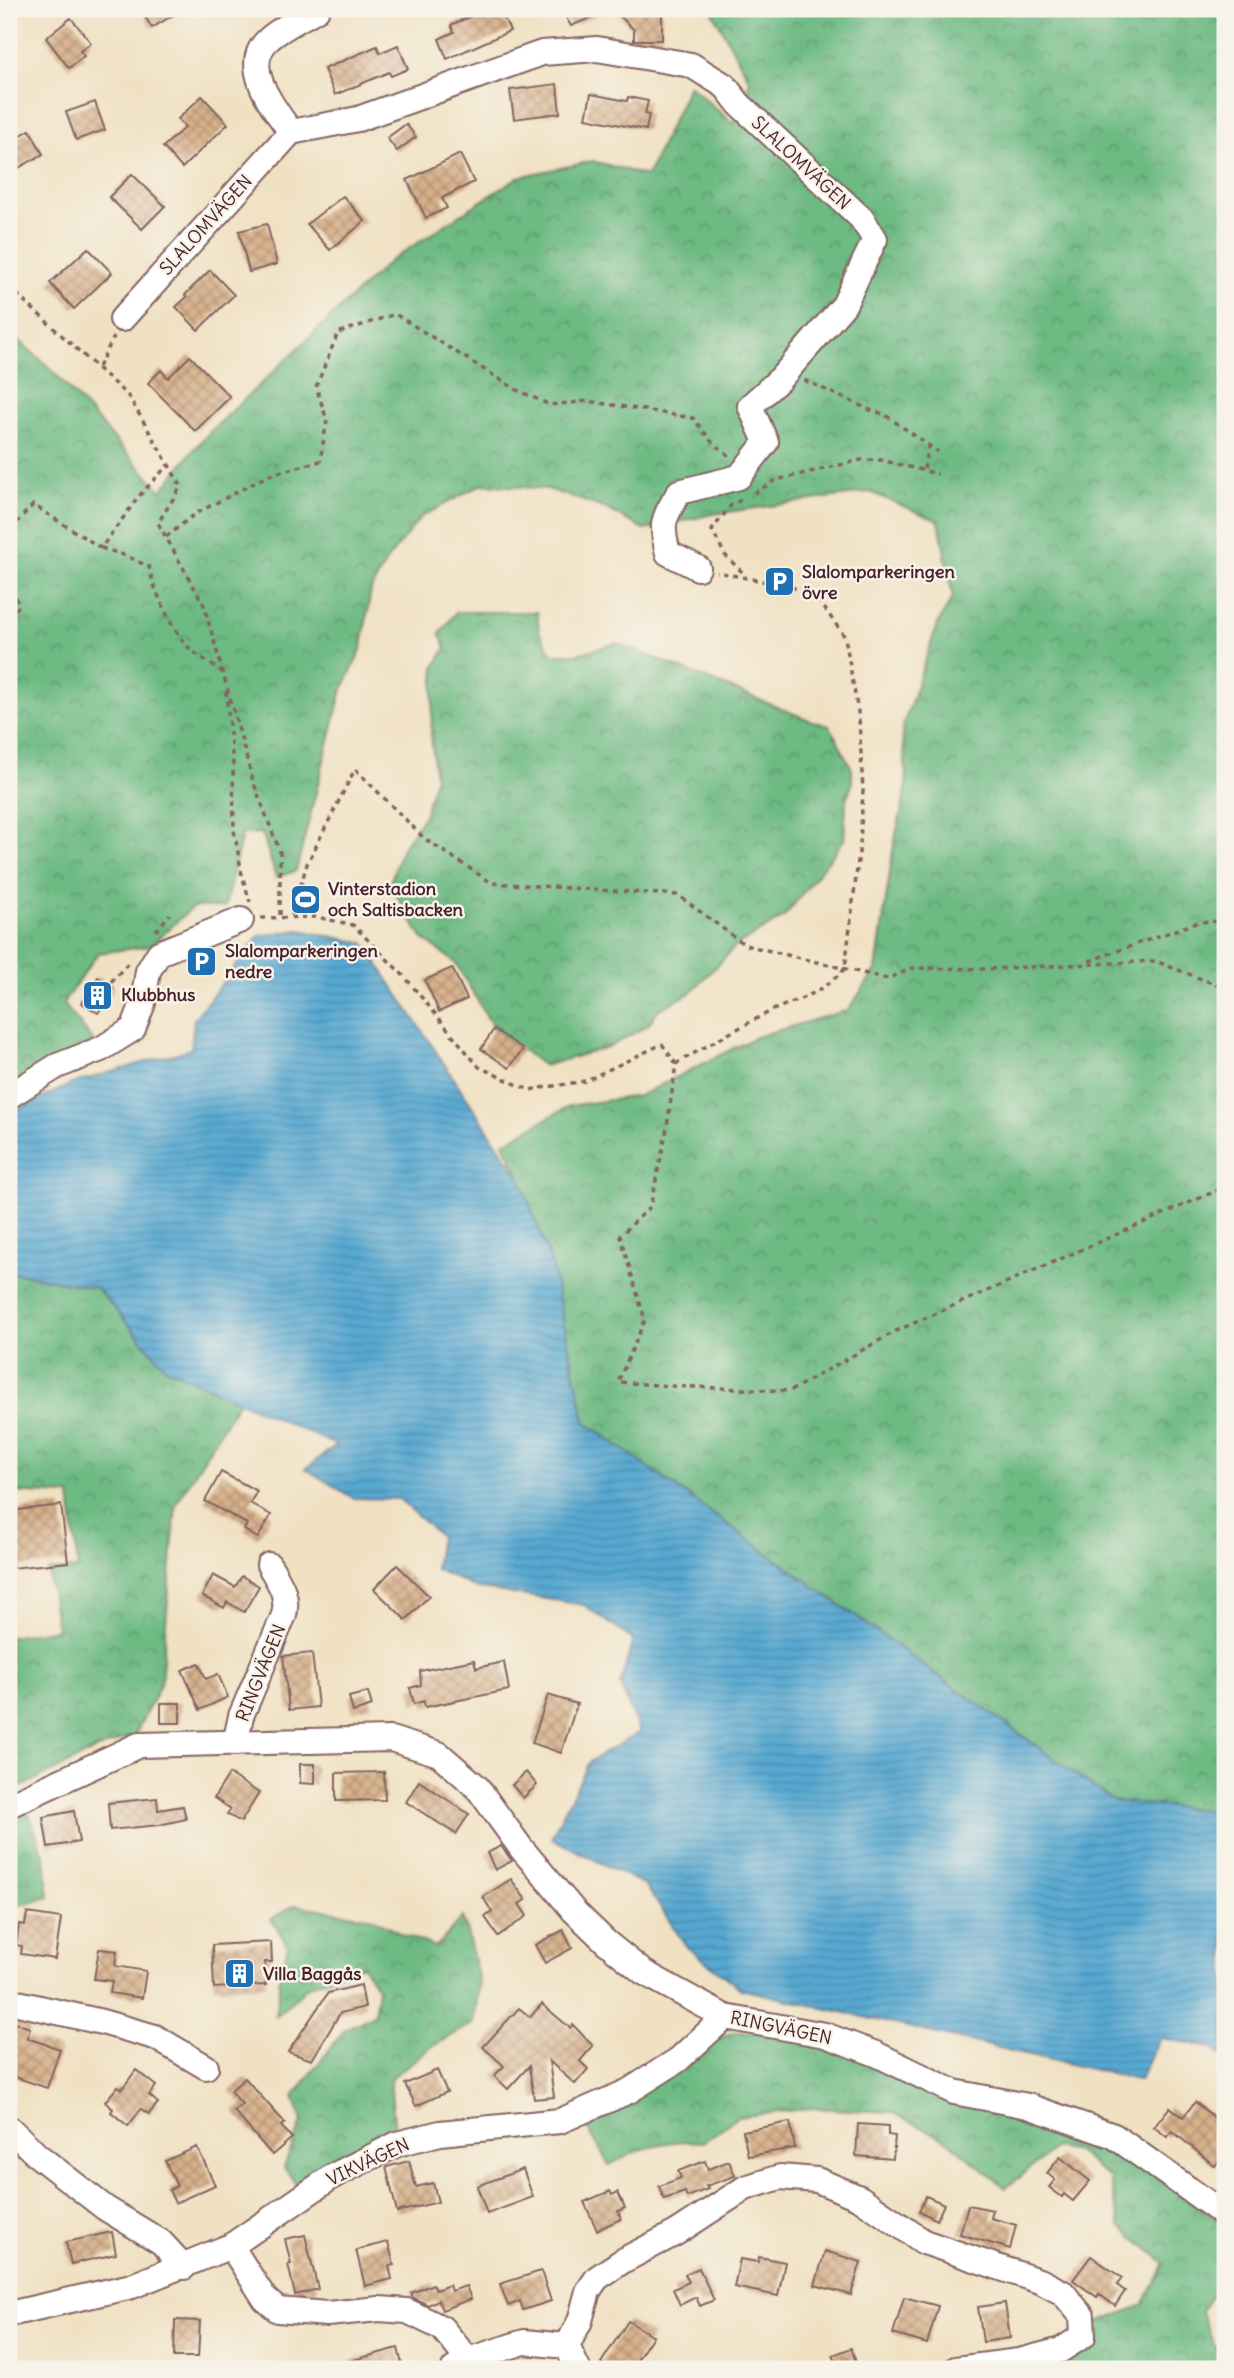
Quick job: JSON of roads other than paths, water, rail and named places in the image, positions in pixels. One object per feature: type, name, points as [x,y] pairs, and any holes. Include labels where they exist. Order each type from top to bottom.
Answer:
[{"type":"street","points":[[290,132],[266,96],[257,65],[259,53],[268,39],[317,9]]},
{"type":"street","name":"SLALOMVÄGEN","points":[[122,319],[290,132],[358,119],[542,53],[597,49],[691,65],[724,86],[739,104],[861,218],[875,239],[844,305],[788,370],[750,406],[766,442],[745,470],[739,477],[679,492],[669,509],[662,528],[668,554],[698,568]]},
{"type":"street","points":[[9,1096],[57,1066],[101,1049],[133,1029],[142,1003],[148,971],[159,953],[249,919]]},
{"type":"street","name":"RINGVÄGEN","points":[[235,1743],[241,1716],[287,1603],[269,1564]]},
{"type":"street","name":"RINGVÄGEN","points":[[9,1805],[139,1745],[391,1739],[439,1755],[477,1787],[520,1848],[574,1911],[643,1972],[724,2017],[825,2035],[876,2054],[954,2092],[1028,2106],[1114,2136],[1225,2215]]},
{"type":"street","points":[[9,2001],[155,2037],[206,2067]]},
{"type":"street","name":"VIKVÄGEN","points":[[9,2314],[132,2286],[184,2267],[231,2246],[333,2176],[397,2144],[440,2133],[560,2121],[629,2091],[678,2060],[724,2017]]},
{"type":"street","points":[[9,2129],[37,2155],[105,2208],[161,2242],[184,2267]]},
{"type":"street","points":[[567,2346],[580,2322],[588,2291],[597,2277],[676,2232],[745,2188],[780,2177],[817,2180],[860,2198],[924,2242],[1042,2282],[1063,2293],[1082,2316],[1083,2336],[1061,2350],[1019,2361],[956,2369]]},
{"type":"street","points":[[231,2246],[265,2299],[278,2309],[327,2314],[379,2309],[407,2311],[442,2328],[461,2365],[524,2342],[567,2346]]},
{"type":"street","points":[[567,2346],[578,2369]]},
{"type":"water","points":[[299,930],[364,943],[521,1180],[551,1262],[585,1422],[1113,1801],[1225,1812],[1225,2059],[1212,2047],[1160,2038],[1139,2080],[741,1989],[687,1947],[645,1885],[551,1838],[589,1762],[640,1732],[620,1685],[633,1640],[584,1605],[476,1588],[435,1569],[440,1536],[399,1499],[353,1498],[306,1469],[336,1445],[166,1368],[97,1288],[9,1272],[9,1113],[74,1083],[191,1049],[194,1019],[259,936]]},
{"type":"place","name":"Slalomparkeringen övre","points":[[779,582]]},
{"type":"place","name":"Vinterstadion och Saltisbacken","points":[[305,899]]},
{"type":"place","name":"Slalomparkeringen nedre","points":[[202,961]]},
{"type":"place","name":"Klubbhus","points":[[98,995]]},
{"type":"place","name":"Villa Baggås","points":[[240,1974]]}]
